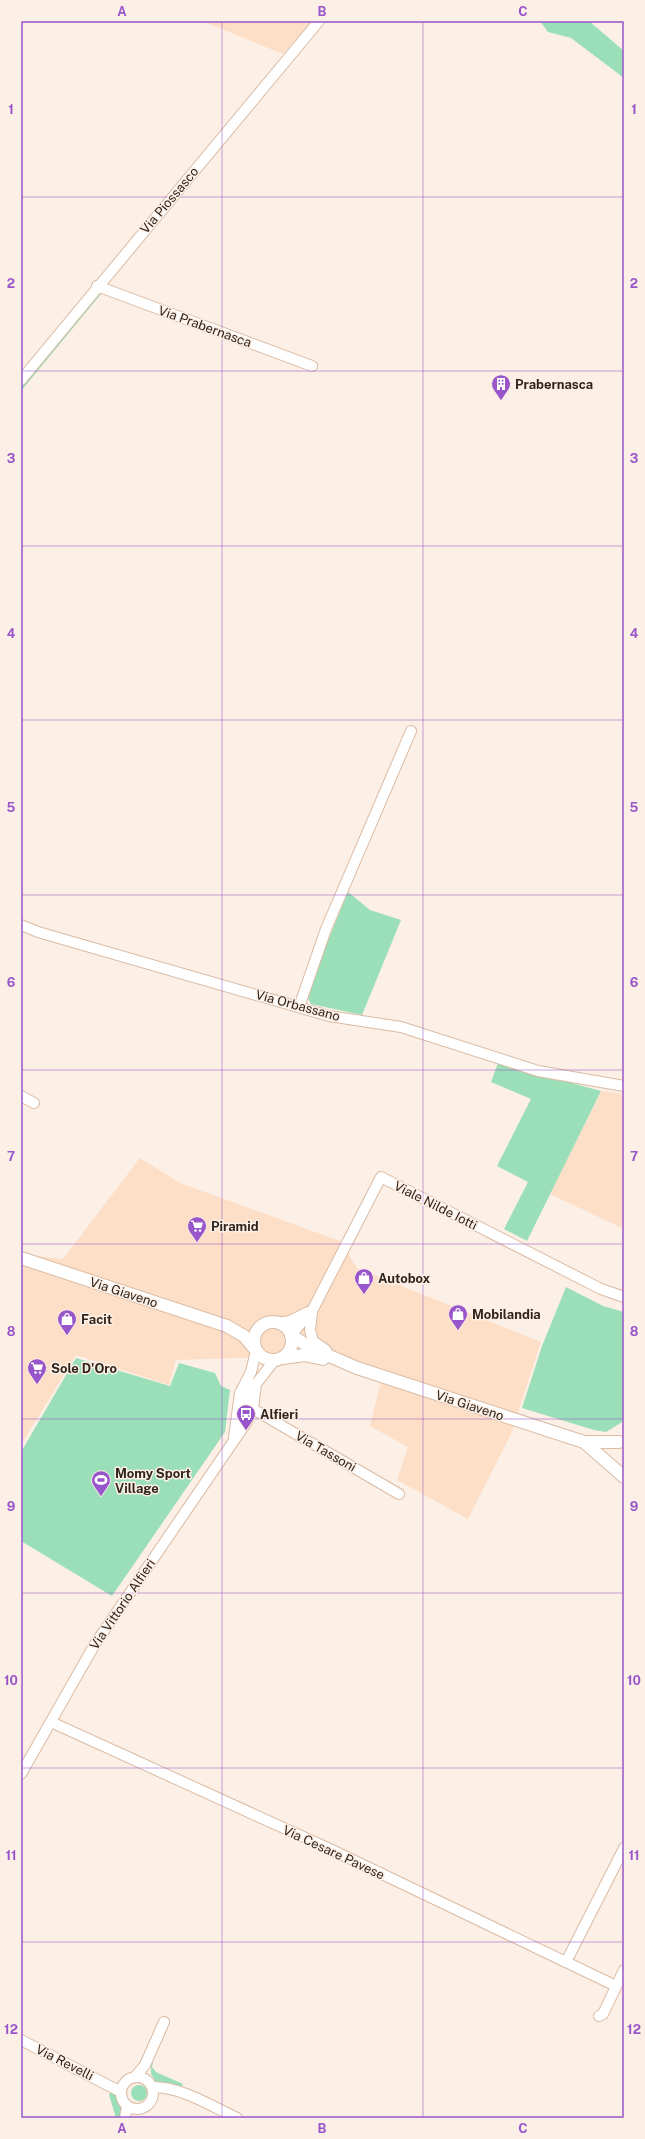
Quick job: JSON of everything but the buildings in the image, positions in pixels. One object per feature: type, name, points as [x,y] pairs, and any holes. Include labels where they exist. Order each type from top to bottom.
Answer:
[{"type":"main road","name":"Via Giaveno","points":[[21,1258],[226,1326],[244,1336],[263,1359],[278,1360],[304,1355],[356,1367]]},
{"type":"main road","name":"Via Giaveno","points":[[226,1326],[245,1327],[268,1322],[279,1323],[288,1330],[291,1335],[311,1348],[356,1367],[584,1442],[624,1477]]},
{"type":"main road","points":[[255,1349],[254,1337],[263,1324]]},
{"type":"main road","points":[[278,1360],[291,1348],[291,1335]]},
{"type":"main road","name":"Via Giaveno","points":[[584,1442],[622,1439]]},
{"type":"main road","name":"Via Giaveno","points":[[613,1467],[611,1456],[612,1450],[622,1439]]},
{"type":"street","name":"Via Piossasco","points":[[21,380],[97,286],[319,21]]},
{"type":"street","name":"Via Prabernasca","points":[[97,286],[312,366]]},
{"type":"street","points":[[299,1007],[326,929],[411,731]]},
{"type":"street","name":"Via Orbassano","points":[[21,924],[38,932],[329,1016],[401,1027],[538,1071],[624,1086]]},
{"type":"street","points":[[21,1096],[34,1103]]},
{"type":"street","name":"Viale Nilde Iotti","points":[[313,1309],[381,1177],[601,1289],[624,1297]]},
{"type":"street","points":[[279,1323],[298,1317],[313,1309]]},
{"type":"street","points":[[291,1335],[313,1309]]},
{"type":"street","name":"Via Giaveno","points":[[313,1309],[310,1330],[313,1341],[356,1367]]},
{"type":"street","name":"Via Vittorio Alfieri","points":[[233,1440],[240,1393],[248,1379],[254,1363],[255,1349]]},
{"type":"street","name":"Via Vittorio Alfieri","points":[[21,1774],[95,1644],[246,1423],[253,1409],[256,1384],[260,1376],[278,1360]]},
{"type":"street","name":"Via Vittorio Alfieri","points":[[248,1379],[248,1401],[253,1409]]},
{"type":"street","name":"Via Tassoni","points":[[253,1409],[399,1494]]},
{"type":"street","name":"Via Cesare Pavese","points":[[51,1722],[332,1850],[616,1986]]},
{"type":"street","points":[[566,1962],[624,1848]]},
{"type":"street","points":[[599,2016],[603,2014],[624,1970]]},
{"type":"street","points":[[135,2077],[145,2065],[164,2022]]},
{"type":"street","name":"Via Revelli","points":[[21,2040],[109,2084],[122,2088]]},
{"type":"street","points":[[127,2106],[132,2108],[142,2108],[151,2103],[153,2098],[153,2087],[146,2079],[145,2065]]},
{"type":"street","points":[[125,2118],[127,2106],[122,2097],[122,2088],[130,2078],[135,2077],[146,2079]]},
{"type":"street","points":[[153,2087],[170,2089],[187,2095],[237,2118]]},
{"type":"street","points":[[153,2098],[170,2089]]},
{"type":"street","points":[[136,2118],[142,2108]]},
{"type":"shaded area","points":[[202,21],[312,21],[283,54]]},
{"type":"shaded area","points":[[601,1091],[624,1094],[624,1229],[550,1194]]},
{"type":"shaded area","points":[[140,1158],[180,1183],[340,1241],[357,1268],[541,1342],[511,1434],[468,1519],[397,1480],[408,1447],[370,1426],[382,1376],[304,1356],[176,1360],[169,1385],[76,1355],[21,1445],[21,1254],[63,1259]]},
{"type":"green space","points":[[540,21],[589,21],[624,51],[624,78],[571,38],[548,32]]},
{"type":"green space","points":[[99,293],[101,294],[21,391],[21,387]]},
{"type":"green space","points":[[348,892],[370,910],[401,920],[362,1015],[311,1004],[306,994]]},
{"type":"green space","points":[[498,1063],[601,1091],[527,1241],[504,1229],[528,1182],[497,1166],[531,1099],[491,1082]]},
{"type":"green space","points":[[566,1287],[603,1306],[624,1312],[624,1421],[606,1432],[594,1430],[522,1408],[542,1346]]},
{"type":"green space","name":"Momy Sport Village","points":[[76,1358],[170,1386],[179,1363],[215,1373],[221,1386],[230,1390],[225,1432],[112,1596],[21,1541],[21,1452]]},
{"type":"green space","points":[[151,2061],[153,2062],[152,2067],[156,2072],[183,2084],[181,2088],[157,2084],[151,2074]]},
{"type":"green space","points":[[139,2085],[145,2087],[147,2093],[145,2099],[139,2101],[133,2099],[131,2093],[133,2087]]},
{"type":"green space","points":[[112,2090],[121,2102],[122,2118],[116,2118],[109,2095]]},
{"type":"place","name":"Prabernasca","points":[[501,401]]},
{"type":"place","name":"Piramid","points":[[197,1243]]},
{"type":"place","name":"Autobox","points":[[364,1295]]},
{"type":"place","name":"Mobilandia","points":[[458,1331]]},
{"type":"place","name":"Facit","points":[[67,1336]]},
{"type":"place","name":"Sole D'Oro","points":[[37,1385]]},
{"type":"place","name":"Alfieri","points":[[246,1431]]},
{"type":"place","name":"Momy Sport Village","points":[[101,1497]]}]
